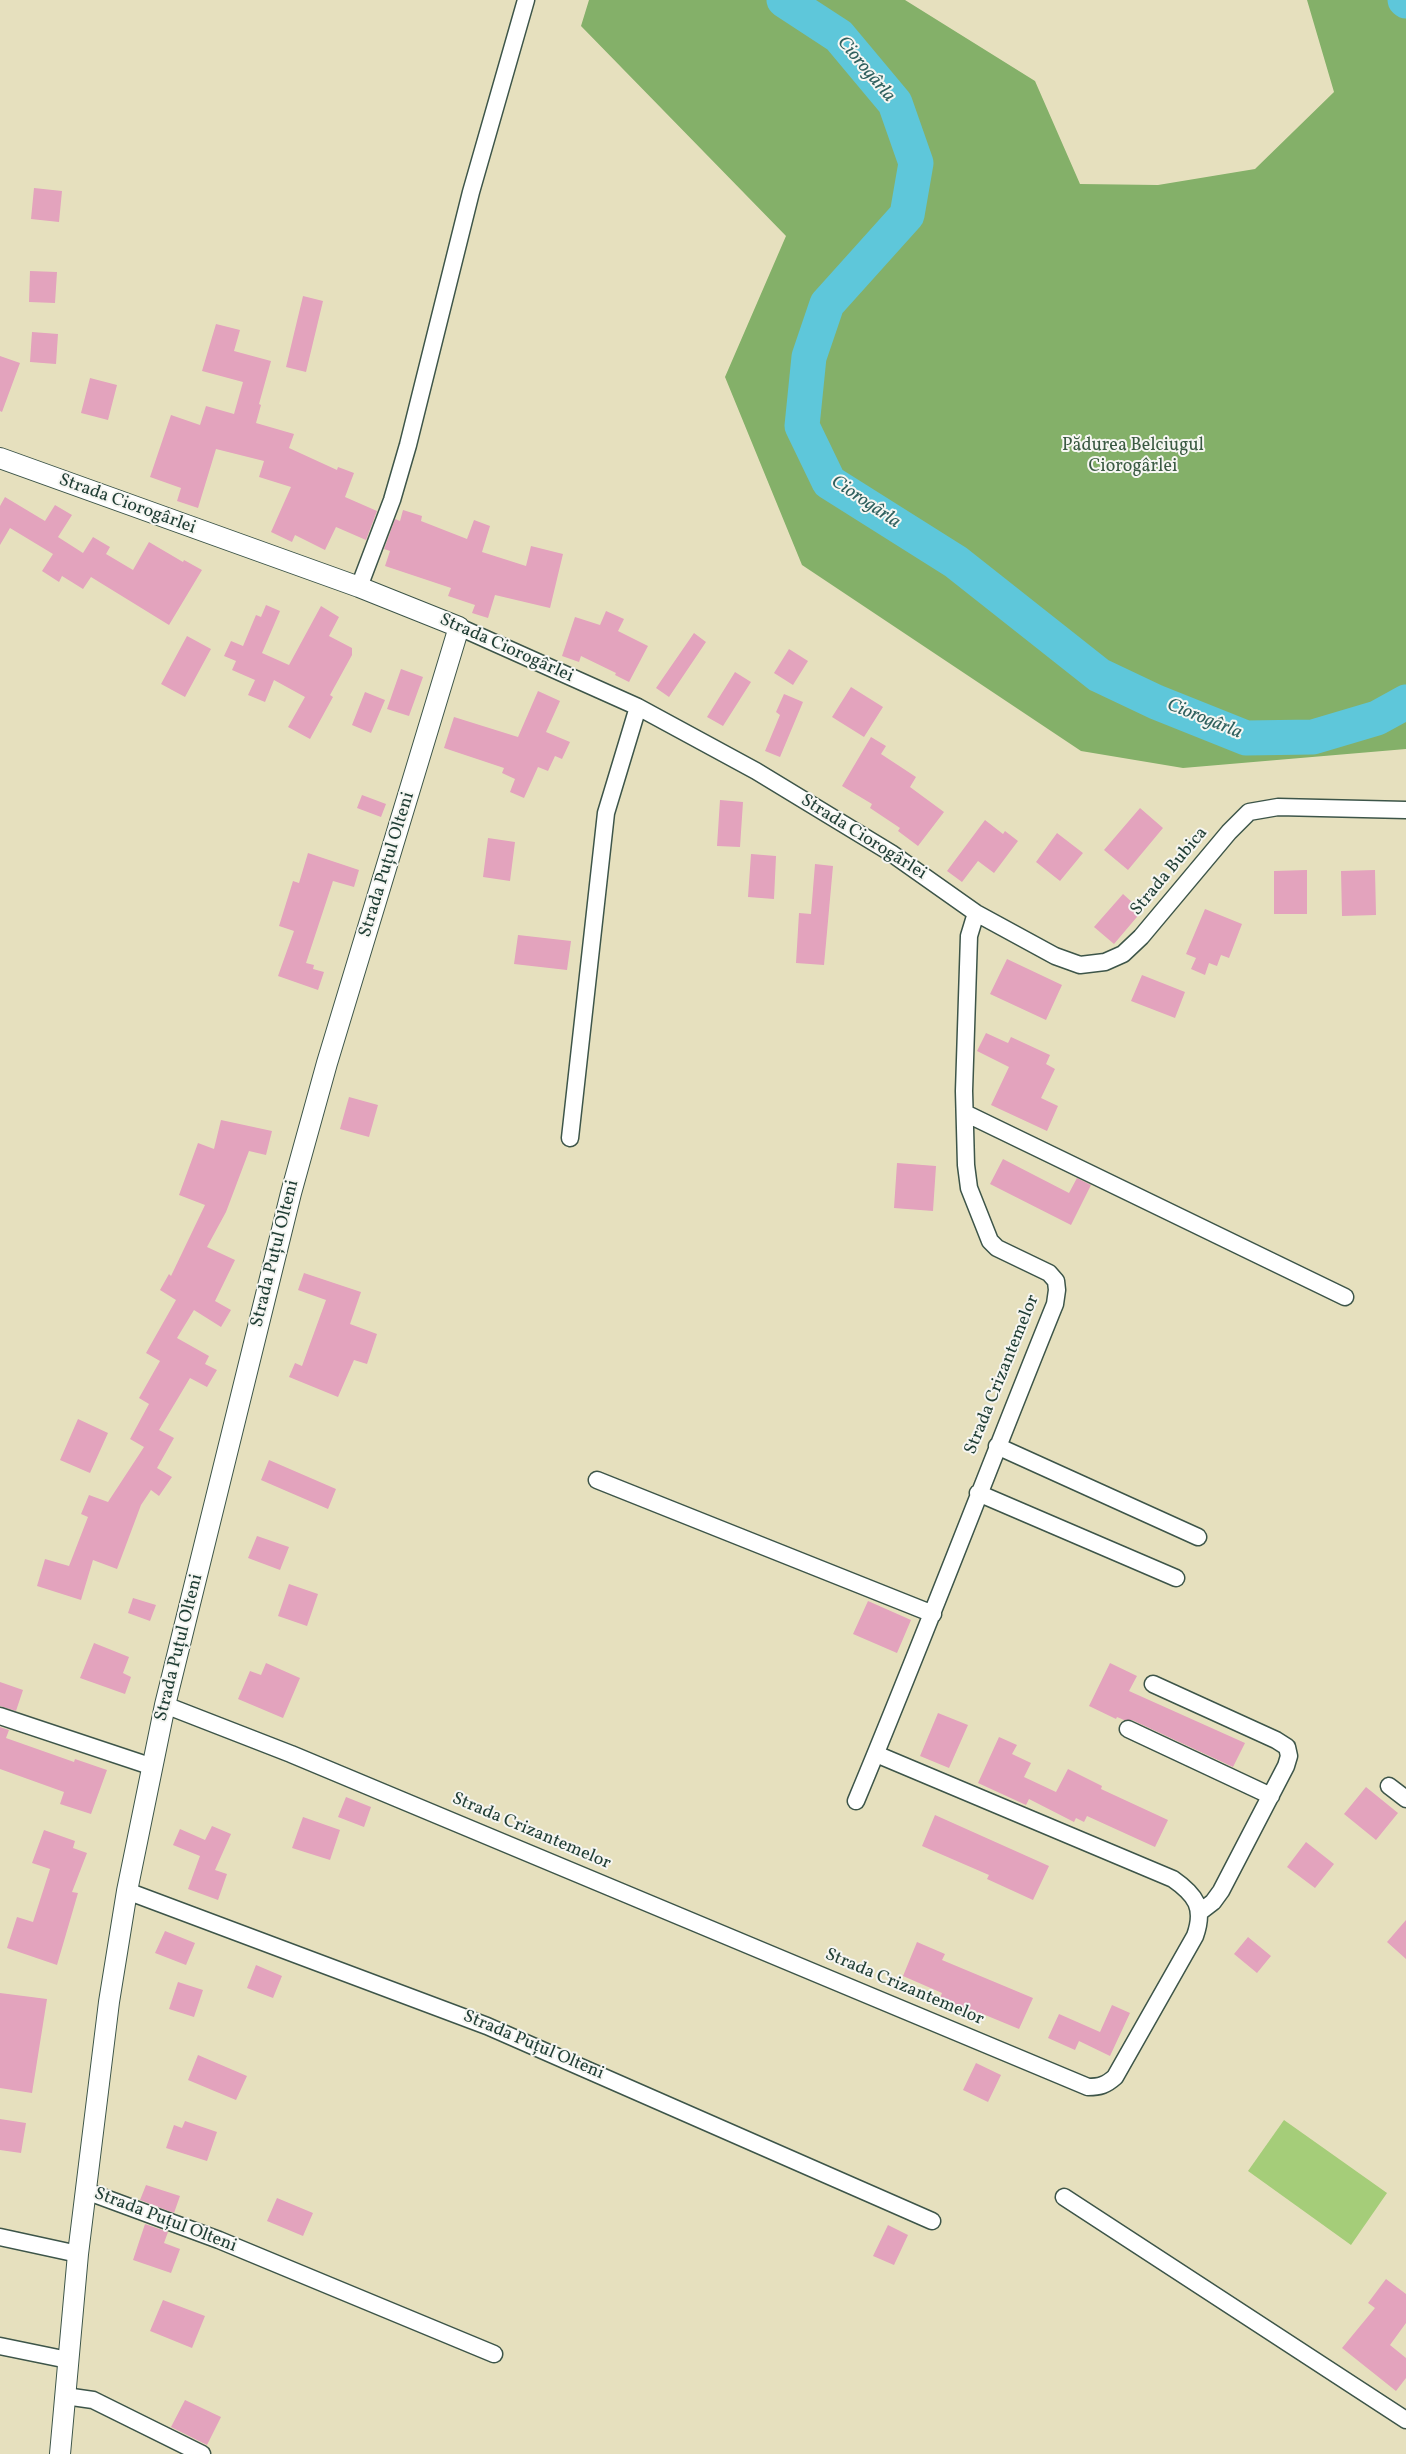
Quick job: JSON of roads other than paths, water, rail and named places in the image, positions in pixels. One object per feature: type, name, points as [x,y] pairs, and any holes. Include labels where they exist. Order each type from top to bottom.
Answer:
[{"type":"street","points":[[358,587],[392,500],[408,445],[471,192],[526,0]]},
{"type":"street","name":"Strada Ciorogârlei","points":[[0,458],[358,587],[459,627],[638,707],[756,771],[882,847],[976,913]]},
{"type":"street","name":"Strada Puțul Olteni","points":[[60,2454],[78,2254],[109,2002],[127,1891],[165,1705],[290,1193],[327,1063],[459,627]]},
{"type":"street","points":[[570,1138],[606,813],[638,707]]},
{"type":"street","name":"Strada Bubica","points":[[976,913],[1055,956],[1080,965],[1105,962],[1123,954],[1141,937],[1229,832],[1249,812],[1278,807],[1406,810]]},
{"type":"street","name":"Strada Crizantemelor","points":[[856,1801],[933,1614],[978,1493],[1055,1304],[1057,1290],[1056,1282],[1050,1273],[997,1248],[990,1241],[969,1188],[966,1164],[965,1113],[969,936],[976,913]]},
{"type":"street","points":[[965,1113],[1346,1297]]},
{"type":"street","points":[[997,1446],[1198,1537]]},
{"type":"street","points":[[597,1480],[933,1614]]},
{"type":"street","points":[[978,1493],[1176,1578]]},
{"type":"street","points":[[876,1754],[1173,1879],[1187,1889],[1196,1900],[1200,1912],[1213,1902],[1221,1891],[1271,1796],[1289,1756],[1287,1747],[1154,1684]]},
{"type":"street","name":"Strada Crizantemelor","points":[[165,1705],[291,1754],[1088,2087],[1099,2087],[1107,2084],[1114,2077],[1195,1936],[1200,1922],[1200,1912]]},
{"type":"street","points":[[0,1716],[152,1767]]},
{"type":"street","points":[[1128,1729],[1271,1796]]},
{"type":"street","points":[[1389,1786],[1406,1799]]},
{"type":"street","name":"Strada Puțul Olteni","points":[[127,1891],[487,2026],[932,2221]]},
{"type":"street","name":"Strada Puțul Olteni","points":[[86,2191],[219,2240],[494,2354]]},
{"type":"street","points":[[1064,2197],[1406,2420]]},
{"type":"street","points":[[0,2237],[78,2254]]},
{"type":"street","points":[[0,2346],[68,2360]]},
{"type":"street","points":[[65,2396],[93,2400],[202,2454]]},
{"type":"waterway","name":"Ciorogârla","points":[[784,0],[839,36],[895,103],[916,163],[907,215],[827,304],[809,357],[802,426],[829,482],[956,562],[1099,675],[1156,702],[1246,738],[1313,737],[1377,718],[1406,702]]},
{"type":"park label","name":"Pădurea Belciugul Ciorogârlei","points":[[1133,457]]}]
